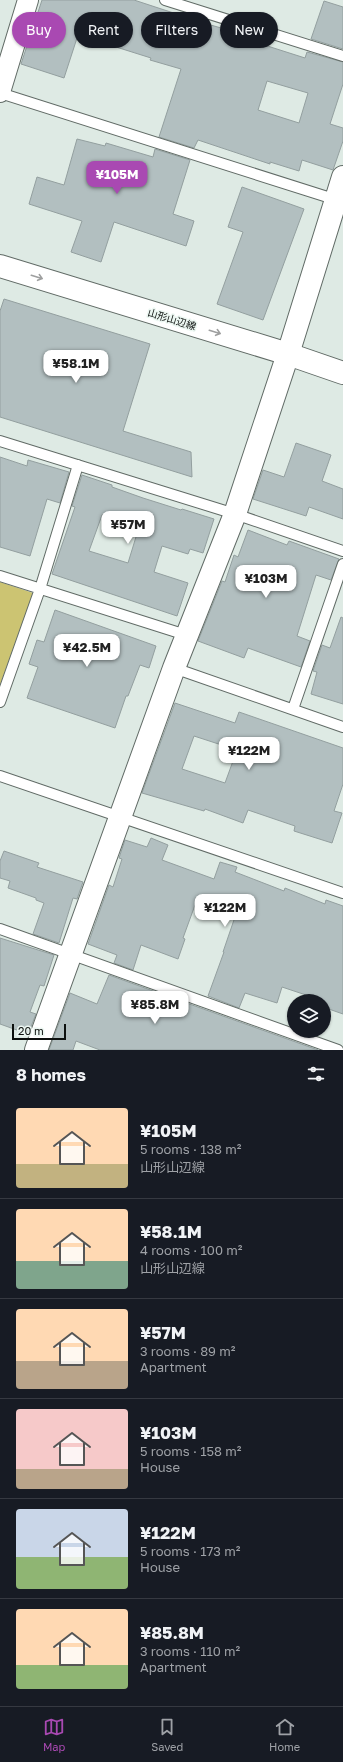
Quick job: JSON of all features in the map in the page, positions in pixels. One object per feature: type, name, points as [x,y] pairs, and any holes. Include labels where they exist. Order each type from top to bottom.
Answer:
[{"type":"street","points":[[0,92],[28,0]]},
{"type":"street","points":[[36,1050],[186,635],[235,514],[285,361],[340,201],[343,177]]},
{"type":"street","name":"山形山辺線","points":[[0,266],[285,361],[343,388]]},
{"type":"street","name":"山形山辺線","points":[[0,281],[285,361],[343,373]]},
{"type":"lane","points":[[165,0],[343,56]]},
{"type":"lane","points":[[0,92],[340,201]]},
{"type":"lane","points":[[0,441],[235,514],[343,552]]},
{"type":"lane","points":[[0,702],[40,589],[78,466]]},
{"type":"lane","points":[[293,709],[343,564]]},
{"type":"lane","points":[[0,576],[186,635]]},
{"type":"lane","points":[[174,668],[343,727]]},
{"type":"lane","points":[[0,776],[343,893]]},
{"type":"lane","points":[[0,929],[338,1050]]},
{"type":"shaded area","points":[[0,582],[33,593],[0,685]]},
{"type":"building","points":[[42,0],[134,0],[171,12],[141,12],[141,48],[212,48],[212,25],[220,28],[220,48],[274,48],[305,58],[307,52],[343,62],[343,84],[330,124],[343,128],[343,141],[333,170],[302,160],[299,171],[270,162],[270,164],[198,140],[194,148],[159,137],[181,69],[150,60],[151,58],[119,48],[133,48],[133,12],[74,12],[74,47],[64,78],[21,64],[26,48],[66,48],[66,12],[38,12]],"holes":[[[267,81],[308,93],[299,123],[258,110]]]},
{"type":"building","points":[[324,1],[343,7],[343,49],[311,39]]},
{"type":"building","points":[[77,139],[105,146],[106,143],[153,157],[155,149],[190,160],[173,214],[194,221],[186,246],[114,222],[101,262],[71,252],[82,221],[29,204],[37,177],[64,185]]},
{"type":"building","points":[[242,187],[304,209],[263,320],[217,304],[243,232],[228,227]]},
{"type":"building","points":[[4,299],[150,344],[123,431],[191,452],[192,477],[0,417],[0,311]]},
{"type":"building","points":[[296,443],[331,455],[322,481],[343,489],[343,519],[309,507],[306,516],[253,499],[263,470],[284,477]]},
{"type":"building","points":[[0,457],[27,466],[28,460],[69,472],[60,503],[47,499],[30,556],[0,547]]},
{"type":"building","points":[[82,475],[112,485],[112,487],[143,498],[214,519],[203,553],[190,549],[188,554],[162,546],[154,572],[188,583],[177,616],[52,574],[75,507],[72,506]],"holes":[[[102,515],[139,527],[128,563],[89,551]]]},
{"type":"building","points":[[248,530],[287,545],[289,541],[339,559],[331,580],[316,575],[297,636],[310,641],[301,667],[248,648],[244,658],[198,641],[222,581],[225,582],[234,555],[238,557]]},
{"type":"building","points":[[55,610],[156,646],[149,668],[140,665],[128,696],[126,696],[115,728],[27,698],[38,667],[29,664],[37,640],[44,642]]},
{"type":"building","points":[[341,617],[343,618],[343,704],[311,694],[317,672],[313,671],[322,645],[330,648]]},
{"type":"building","points":[[175,703],[235,723],[239,712],[343,748],[343,784],[334,811],[342,813],[332,843],[294,831],[295,826],[248,810],[243,823],[205,809],[204,811],[142,793]],"holes":[[[194,736],[237,750],[225,783],[182,769]]]},
{"type":"building","points":[[151,838],[168,845],[162,860],[214,879],[220,862],[237,867],[235,872],[284,891],[285,888],[325,904],[326,900],[343,906],[343,1014],[331,1010],[331,994],[303,994],[282,987],[277,1003],[245,993],[239,1008],[208,996],[237,911],[203,899],[200,906],[195,905],[183,938],[185,939],[178,959],[141,945],[133,970],[114,963],[117,955],[88,944],[109,885],[113,887],[122,859],[119,858],[125,840],[147,847]]},
{"type":"building","points":[[4,851],[39,863],[37,867],[83,882],[77,899],[73,898],[59,943],[33,934],[44,903],[36,900],[36,898],[8,888],[10,881],[0,878],[0,861]]},
{"type":"building","points":[[0,938],[54,955],[44,986],[40,985],[30,1012],[36,1014],[28,1034],[0,1024]]},
{"type":"building","points":[[109,975],[318,1050],[100,1050],[76,1041],[73,1050],[49,1050],[70,993],[97,1004]]}]
